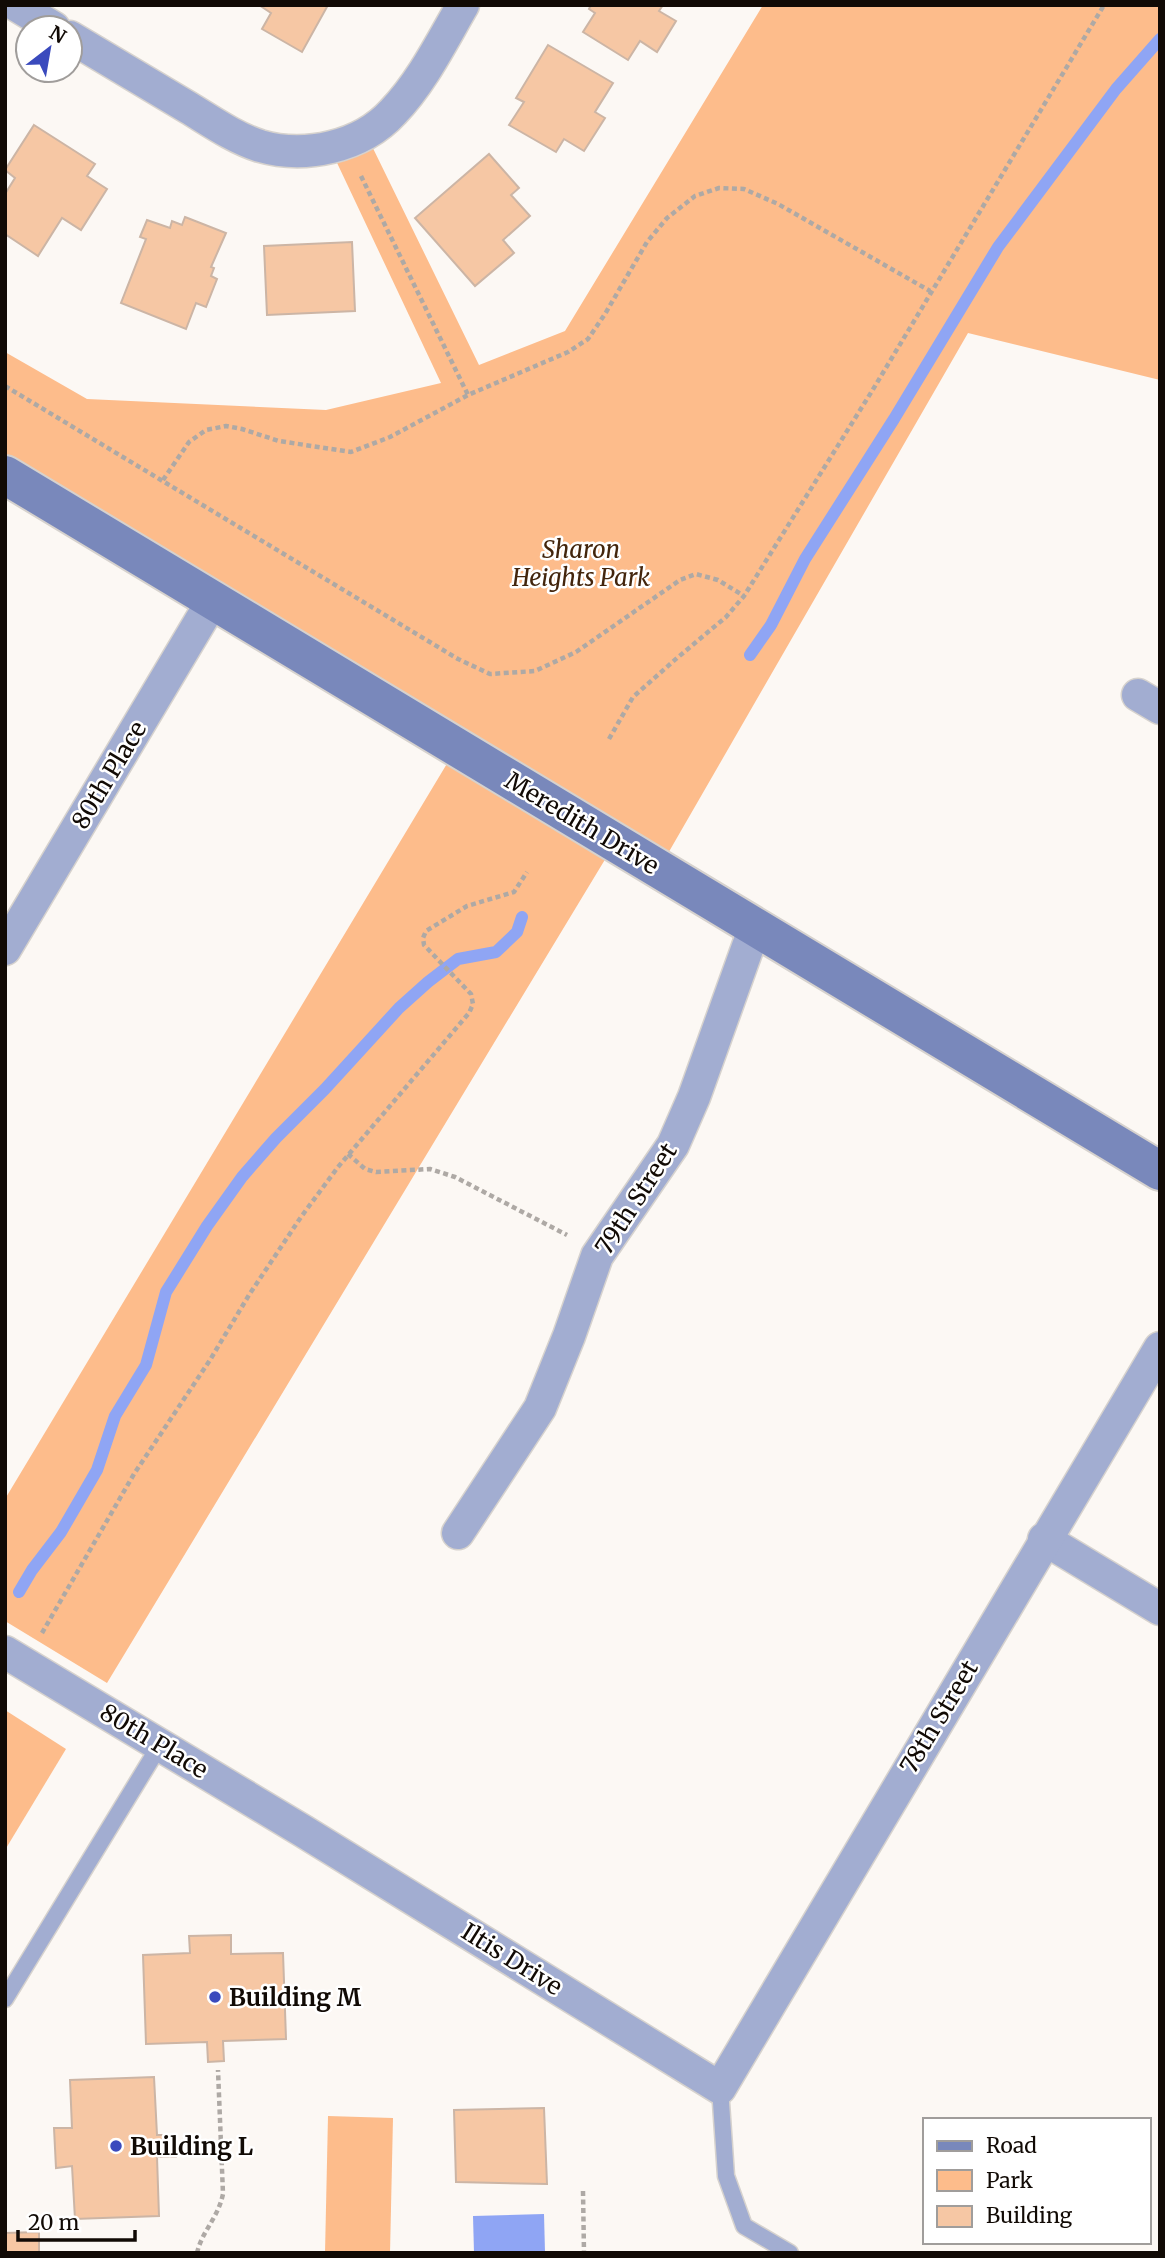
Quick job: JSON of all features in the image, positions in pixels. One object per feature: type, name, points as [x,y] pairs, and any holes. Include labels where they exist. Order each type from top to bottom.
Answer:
[{"type":"main road","name":"Meredith Drive","points":[[5,475],[1160,1171]]},
{"type":"street","points":[[84,45],[229,132],[260,146],[296,152],[330,148],[366,134],[392,114],[414,86],[463,5]]},
{"type":"street","name":"80th Place","points":[[5,949],[213,600]]},
{"type":"street","name":"79th Street","points":[[458,1533],[540,1408],[599,1254],[673,1146],[694,1097],[755,927]]},
{"type":"street","name":"78th Street","points":[[720,2088],[1160,1348]]},
{"type":"street","points":[[1044,1539],[1160,1609]]},
{"type":"street","name":"80th Place","points":[[15,1658],[303,1831]]},
{"type":"street","name":"Iltis Drive","points":[[303,1831],[720,2088]]},
{"type":"lane","points":[[5,1999],[160,1745]]},
{"type":"lane","points":[[720,2088],[726,2176],[744,2226],[790,2253]]},
{"type":"path","points":[[608,739],[634,697],[726,617],[744,596],[865,403],[1104,5]]},
{"type":"path","points":[[344,142],[468,395]]},
{"type":"path","points":[[163,480],[189,442],[206,430],[226,426],[279,441],[351,452],[390,437],[468,395],[568,352],[587,339],[605,314],[647,242],[667,218],[695,196],[719,188],[744,189],[778,204],[930,291]]},
{"type":"path","points":[[5,386],[458,659],[490,674],[535,671],[576,652],[680,580],[696,575],[718,580],[744,596]]},
{"type":"path","points":[[15,1658],[300,1217],[348,1154],[469,1013],[473,1004],[471,994],[424,945],[426,931],[467,906],[514,892],[527,872]]},
{"type":"path","points":[[348,1154],[365,1169],[376,1172],[430,1169],[455,1177],[599,1254]]},
{"type":"path","points":[[197,2253],[198,2246],[220,2209],[223,2194],[218,2070]]},
{"type":"path","points":[[583,2191],[584,2253]]},
{"type":"green space","name":"Sharon Heights Park","points":[[763,5],[1160,5],[1160,380],[968,333],[659,869],[615,843],[107,1683],[5,1621],[5,1499],[457,747],[5,475],[5,352],[87,399],[326,410],[441,383],[330,148],[366,134],[479,365],[565,331]]},
{"type":"green space","points":[[5,1710],[66,1749],[5,1850]]},
{"type":"green space","points":[[328,2116],[393,2118],[390,2253],[325,2253]]},
{"type":"water","points":[[544,2214],[545,2252],[474,2253],[473,2216]]},
{"type":"building","points":[[259,5],[328,5],[302,52],[262,29],[271,13]]},
{"type":"building","points":[[591,5],[663,5],[659,11],[676,21],[657,52],[640,41],[628,60],[583,32],[595,13],[589,9]]},
{"type":"building","points":[[548,45],[613,83],[595,112],[605,118],[584,151],[564,139],[556,152],[509,125],[524,102],[516,98]]},
{"type":"building","points":[[34,125],[95,164],[87,176],[107,189],[81,230],[62,218],[38,256],[5,234],[5,194],[15,178],[5,170]]},
{"type":"building","points":[[489,154],[519,188],[511,195],[530,216],[503,240],[514,253],[475,286],[415,218]]},
{"type":"building","points":[[185,217],[226,233],[211,267],[214,268],[211,276],[217,279],[206,307],[196,303],[186,329],[121,303],[146,239],[140,237],[147,220],[170,228],[172,221],[182,225]]},
{"type":"building","points":[[352,242],[355,311],[267,315],[264,246]]},
{"type":"building","name":"Building M","points":[[231,1935],[231,1954],[283,1953],[286,2039],[223,2041],[224,2061],[208,2062],[207,2042],[146,2044],[143,1955],[190,1953],[189,1936]]},
{"type":"building","name":"Building L","points":[[154,2077],[157,2135],[177,2135],[176,2157],[157,2157],[159,2216],[75,2219],[72,2166],[56,2168],[54,2128],[72,2128],[70,2080]]},
{"type":"building","points":[[544,2108],[547,2184],[456,2182],[454,2110]]},
{"type":"building","points":[[39,2232],[39,2253],[5,2253],[5,2233]]},
{"type":"waterway","points":[[750,655],[771,625],[805,559],[998,247],[1116,89],[1160,39]]},
{"type":"waterway","points":[[19,1592],[61,1532],[97,1470],[115,1416],[146,1365],[166,1292],[207,1226],[242,1177],[399,1008],[458,959],[496,952],[517,932],[522,917]]},
{"type":"place","name":"Building M","points":[[215,1997]]},
{"type":"place","name":"Building L","points":[[116,2146]]}]
